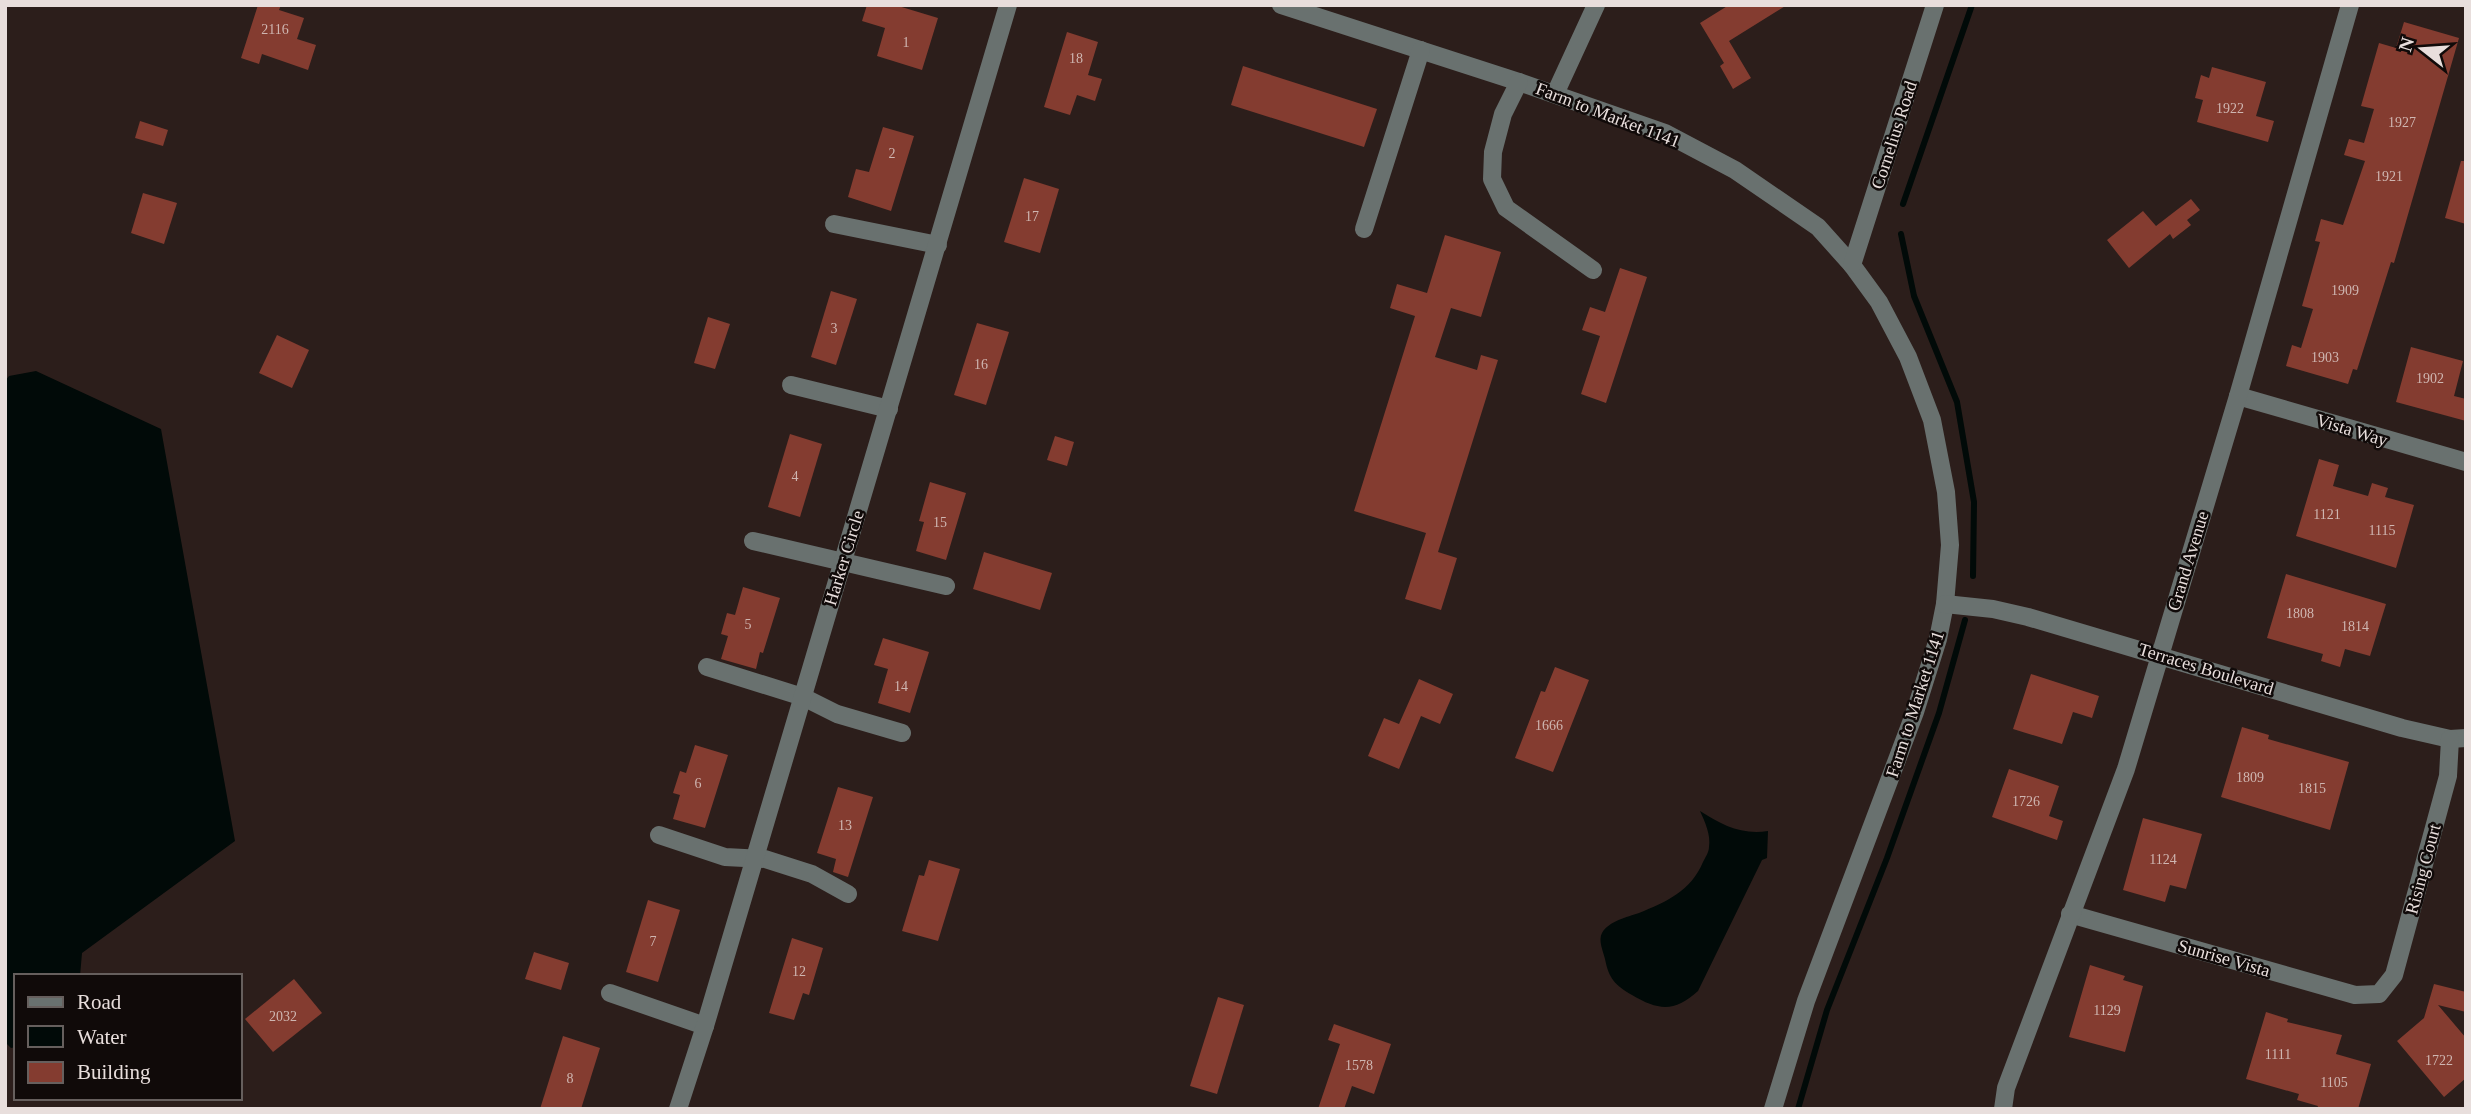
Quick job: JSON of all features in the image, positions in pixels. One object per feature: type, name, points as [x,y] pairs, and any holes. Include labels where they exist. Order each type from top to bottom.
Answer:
[{"type":"street","name":"Harker Circle","points":[[678,1109],[844,561],[1008,5]]},
{"type":"street","name":"Farm to Market 1141","points":[[1281,5],[1519,82],[1665,133],[1735,170],[1818,227],[1852,265],[1879,302],[1908,357],[1932,420],[1946,492],[1950,545],[1945,604],[1938,639],[1915,712],[1806,1001],[1773,1109]]},
{"type":"street","points":[[1555,94],[1596,5]]},
{"type":"street","name":"Cornelius Road","points":[[1852,265],[1935,5]]},
{"type":"street","name":"Grand Avenue","points":[[2003,1109],[2006,1088],[2126,769],[2238,396],[2350,5]]},
{"type":"street","points":[[1364,229],[1421,50]]},
{"type":"street","points":[[1519,82],[1503,114],[1493,152],[1492,179],[1506,208],[1593,270]]},
{"type":"street","points":[[834,224],[938,244]]},
{"type":"street","points":[[791,385],[889,409]]},
{"type":"street","name":"Vista Way","points":[[2238,396],[2466,462]]},
{"type":"street","points":[[753,541],[946,586]]},
{"type":"street","name":"Terraces Boulevard","points":[[1945,604],[2028,617],[2402,728],[2458,739]]},
{"type":"street","points":[[707,667],[803,697],[837,714],[902,733]]},
{"type":"street","name":"Rising Court","points":[[2379,994],[2393,975],[2458,739]]},
{"type":"street","points":[[659,835],[724,857],[765,859],[811,874],[848,894]]},
{"type":"street","name":"Sunrise Vista","points":[[2070,914],[2355,995],[2379,994]]},
{"type":"street","points":[[610,993],[705,1026]]},
{"type":"water","points":[[36,371],[161,429],[235,841],[82,953],[80,974],[14,974],[14,1047],[11,1048],[5,1042],[5,381],[9,376]]},
{"type":"water","points":[[1700,811],[1732,828],[1749,832],[1768,831],[1767,858],[1762,860],[1698,991],[1674,1006],[1650,1004],[1621,988],[1611,977],[1601,946],[1601,936],[1614,922],[1668,900],[1692,881],[1709,849],[1706,824]]},
{"type":"building","points":[[258,5],[281,5],[279,10],[304,18],[297,39],[316,45],[308,70],[262,54],[259,64],[241,58]]},
{"type":"building","points":[[867,5],[895,5],[938,18],[922,70],[877,56],[885,28],[862,21]]},
{"type":"building","points":[[1729,5],[1787,5],[1729,41],[1751,78],[1733,89],[1720,66],[1724,63],[1700,23]]},
{"type":"building","points":[[2404,22],[2459,38],[2394,263],[2391,262],[2357,370],[2353,369],[2348,384],[2286,366],[2292,345],[2301,348],[2313,309],[2302,306],[2320,242],[2315,241],[2321,219],[2343,225],[2365,161],[2344,155],[2349,139],[2364,143],[2374,109],[2361,106],[2379,43],[2396,48]]},
{"type":"building","points":[[1067,32],[1098,42],[1088,75],[1102,79],[1095,101],[1077,95],[1070,115],[1044,107]]},
{"type":"building","points":[[1243,66],[1377,109],[1364,147],[1231,105]]},
{"type":"building","points":[[2212,67],[2266,82],[2256,116],[2274,121],[2268,142],[2197,122],[2203,100],[2195,98],[2201,75],[2209,78]]},
{"type":"building","points":[[140,121],[168,130],[163,146],[135,138]]},
{"type":"building","points":[[883,127],[914,136],[891,211],[848,197],[856,169],[869,172]]},
{"type":"building","points":[[2461,161],[2466,161],[2466,224],[2445,218]]},
{"type":"building","points":[[1024,178],[1059,189],[1040,253],[1004,242]]},
{"type":"building","points":[[143,193],[177,203],[164,244],[131,233]]},
{"type":"building","points":[[2191,199],[2200,210],[2187,220],[2191,225],[2173,239],[2170,234],[2129,268],[2107,240],[2143,211],[2156,226]]},
{"type":"building","points":[[1445,235],[1501,252],[1481,317],[1451,308],[1435,357],[1477,370],[1481,355],[1498,360],[1438,552],[1457,558],[1441,610],[1405,599],[1426,533],[1354,511],[1415,316],[1390,308],[1397,284],[1427,293]]},
{"type":"building","points":[[1620,268],[1647,277],[1606,403],[1581,394],[1600,336],[1582,330],[1590,307],[1605,312]]},
{"type":"building","points":[[831,291],[857,299],[836,365],[811,357]]},
{"type":"building","points":[[708,317],[730,324],[715,369],[694,363]]},
{"type":"building","points":[[977,323],[1009,332],[986,405],[954,395]]},
{"type":"building","points":[[277,335],[309,350],[292,388],[259,373]]},
{"type":"building","points":[[2411,347],[2463,361],[2454,396],[2466,399],[2466,421],[2396,402]]},
{"type":"building","points":[[790,434],[822,444],[800,517],[768,507]]},
{"type":"building","points":[[1055,436],[1074,442],[1067,466],[1047,460]]},
{"type":"building","points":[[2319,459],[2339,465],[2333,486],[2368,496],[2372,483],[2388,488],[2385,497],[2414,505],[2396,568],[2296,536]]},
{"type":"building","points":[[930,482],[966,493],[946,560],[916,551],[924,522],[919,521]]},
{"type":"building","points":[[984,552],[1052,573],[1040,610],[973,589]]},
{"type":"building","points":[[2286,574],[2386,604],[2370,656],[2345,649],[2340,667],[2321,661],[2323,654],[2267,638]]},
{"type":"building","points":[[743,587],[780,598],[756,669],[721,659],[728,636],[721,634],[727,613],[735,615]]},
{"type":"building","points":[[883,638],[929,652],[910,713],[878,703],[888,669],[874,665]]},
{"type":"building","points":[[1555,667],[1589,680],[1553,772],[1515,758],[1541,691],[1545,692]]},
{"type":"building","points":[[2031,674],[2099,696],[2092,718],[2073,712],[2062,744],[2013,729]]},
{"type":"building","points":[[1419,679],[1453,694],[1440,724],[1421,716],[1399,769],[1368,756],[1384,718],[1399,724]]},
{"type":"building","points":[[2242,727],[2269,735],[2268,739],[2349,762],[2330,830],[2221,797]]},
{"type":"building","points":[[695,745],[728,755],[705,828],[673,819],[680,795],[673,793],[680,771],[686,773]]},
{"type":"building","points":[[2009,769],[2059,786],[2049,816],[2063,821],[2057,840],[1992,817]]},
{"type":"building","points":[[838,787],[873,797],[848,877],[833,872],[836,859],[817,853]]},
{"type":"building","points":[[2143,818],[2202,834],[2186,889],[2170,885],[2165,902],[2123,890]]},
{"type":"building","points":[[929,860],[960,869],[938,941],[902,931],[919,875],[924,876]]},
{"type":"building","points":[[648,900],[680,910],[658,982],[626,972]]},
{"type":"building","points":[[792,938],[823,948],[809,995],[803,993],[794,1020],[769,1013]]},
{"type":"building","points":[[534,952],[569,963],[561,990],[525,979]]},
{"type":"building","points":[[2090,965],[2125,976],[2123,980],[2143,986],[2125,1052],[2069,1037]]},
{"type":"building","points":[[294,979],[322,1013],[273,1052],[245,1019]]},
{"type":"building","points":[[2434,984],[2466,992],[2466,1012],[2438,1005],[2466,1038],[2466,1078],[2444,1097],[2397,1041],[2424,1018]]},
{"type":"building","points":[[1218,997],[1244,1005],[1217,1094],[1190,1086]]},
{"type":"building","points":[[2266,1012],[2288,1019],[2287,1022],[2342,1035],[2336,1054],[2371,1064],[2358,1109],[2317,1109],[2318,1106],[2297,1100],[2299,1094],[2246,1079]]},
{"type":"building","points":[[1334,1024],[1391,1044],[1374,1094],[1352,1086],[1344,1109],[1318,1109],[1340,1044],[1328,1040]]},
{"type":"building","points":[[563,1036],[600,1048],[581,1109],[540,1109]]},
{"type":"waterway","points":[[1903,204],[1972,5]]},
{"type":"waterway","points":[[1901,234],[1914,296],[1957,402],[1974,502],[1973,576]]},
{"type":"waterway","points":[[1798,1109],[1827,1010],[1887,858],[1939,713],[1965,620]]}]
